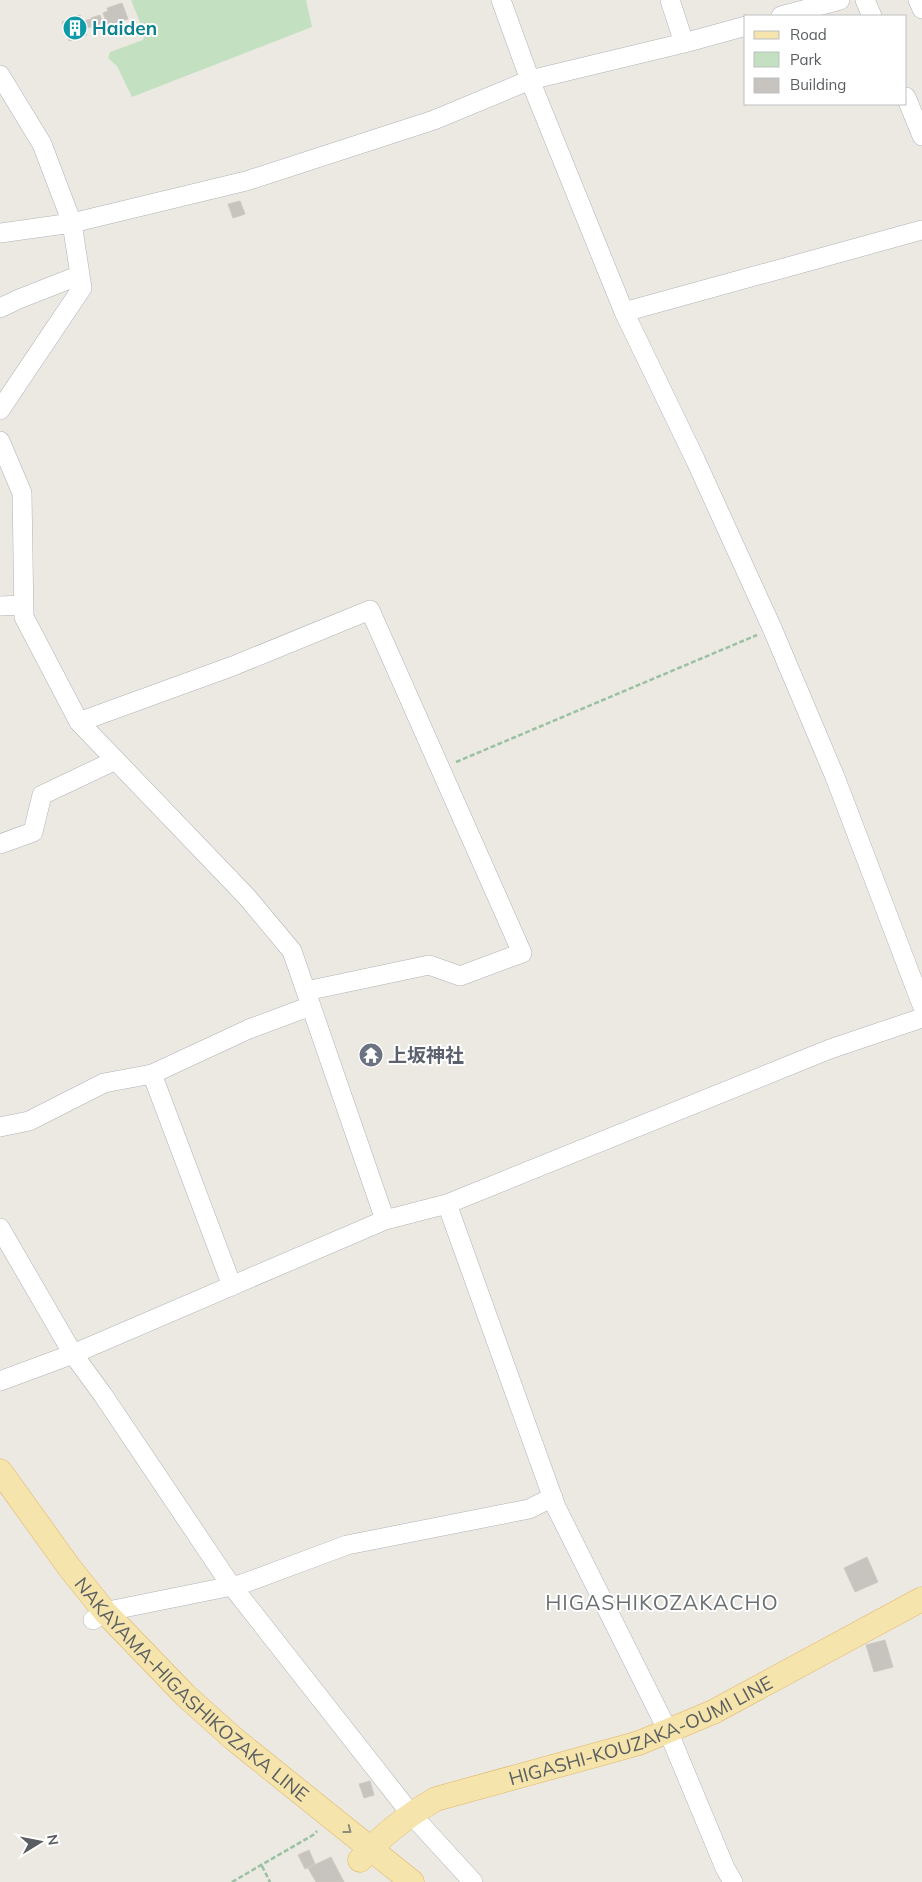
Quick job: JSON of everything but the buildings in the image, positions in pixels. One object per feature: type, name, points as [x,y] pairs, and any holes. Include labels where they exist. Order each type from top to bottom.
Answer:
[{"type":"main road","name":"NAKAYAMA-HIGASHIKOZAKA LINE","points":[[0,1471],[69,1568],[99,1616],[176,1706],[319,1828],[412,1882]]},
{"type":"main road","name":"NAKAYAMA-HIGASHIKOZAKA LINE","points":[[0,1497],[56,1576],[186,1696],[366,1854],[387,1882]]},
{"type":"main road","name":"HIGASHI-KOUZAKA-OUMI LINE","points":[[366,1854],[411,1814],[436,1799],[638,1743],[668,1731],[713,1712],[922,1599]]},
{"type":"street","points":[[502,0],[530,80],[624,312],[696,459],[772,628],[835,777],[922,1005]]},
{"type":"street","points":[[670,0],[684,43]]},
{"type":"street","points":[[785,15],[840,0]]},
{"type":"street","points":[[865,0],[872,15]]},
{"type":"street","points":[[918,0],[922,9]]},
{"type":"street","points":[[0,233],[72,223],[246,181],[434,120],[530,80],[744,27]]},
{"type":"street","points":[[0,75],[42,144],[72,223],[82,288],[0,410]]},
{"type":"street","points":[[907,99],[922,136]]},
{"type":"street","points":[[624,312],[922,230]]},
{"type":"street","points":[[0,308],[80,276]]},
{"type":"street","points":[[0,440],[22,493],[24,617],[79,722],[184,834],[247,897],[292,951],[385,1220]]},
{"type":"street","points":[[0,606],[24,605]]},
{"type":"street","points":[[0,1127],[29,1121],[104,1083],[152,1074],[308,999],[429,965],[460,976],[522,952],[370,610],[233,666],[79,722]]},
{"type":"street","points":[[0,844],[33,832],[42,795],[116,760]]},
{"type":"street","points":[[0,1381],[73,1354],[385,1220],[447,1204],[830,1049],[922,1018]]},
{"type":"street","points":[[152,1074],[232,1286]]},
{"type":"street","points":[[447,1204],[556,1507],[668,1731],[725,1868],[733,1882]]},
{"type":"street","points":[[0,1228],[73,1354],[103,1395],[231,1586],[411,1814],[473,1882]]},
{"type":"street","points":[[99,1616],[242,1584],[347,1545],[529,1510],[553,1497]]},
{"type":"path","points":[[440,769],[772,628]]},
{"type":"path","points":[[232,1882],[313,1835],[319,1828]]},
{"type":"path","points":[[262,1866],[270,1882]]},
{"type":"green space","points":[[131,0],[306,0],[312,27],[132,97],[117,66],[108,58],[110,52],[143,40],[145,35]]},
{"type":"place","name":"Haiden","points":[[75,28]]},
{"type":"place","name":"上坂神社","points":[[371,1055]]},
{"type":"district","name":"HIGASHIKOZAKACHO","points":[[662,1603]]}]
